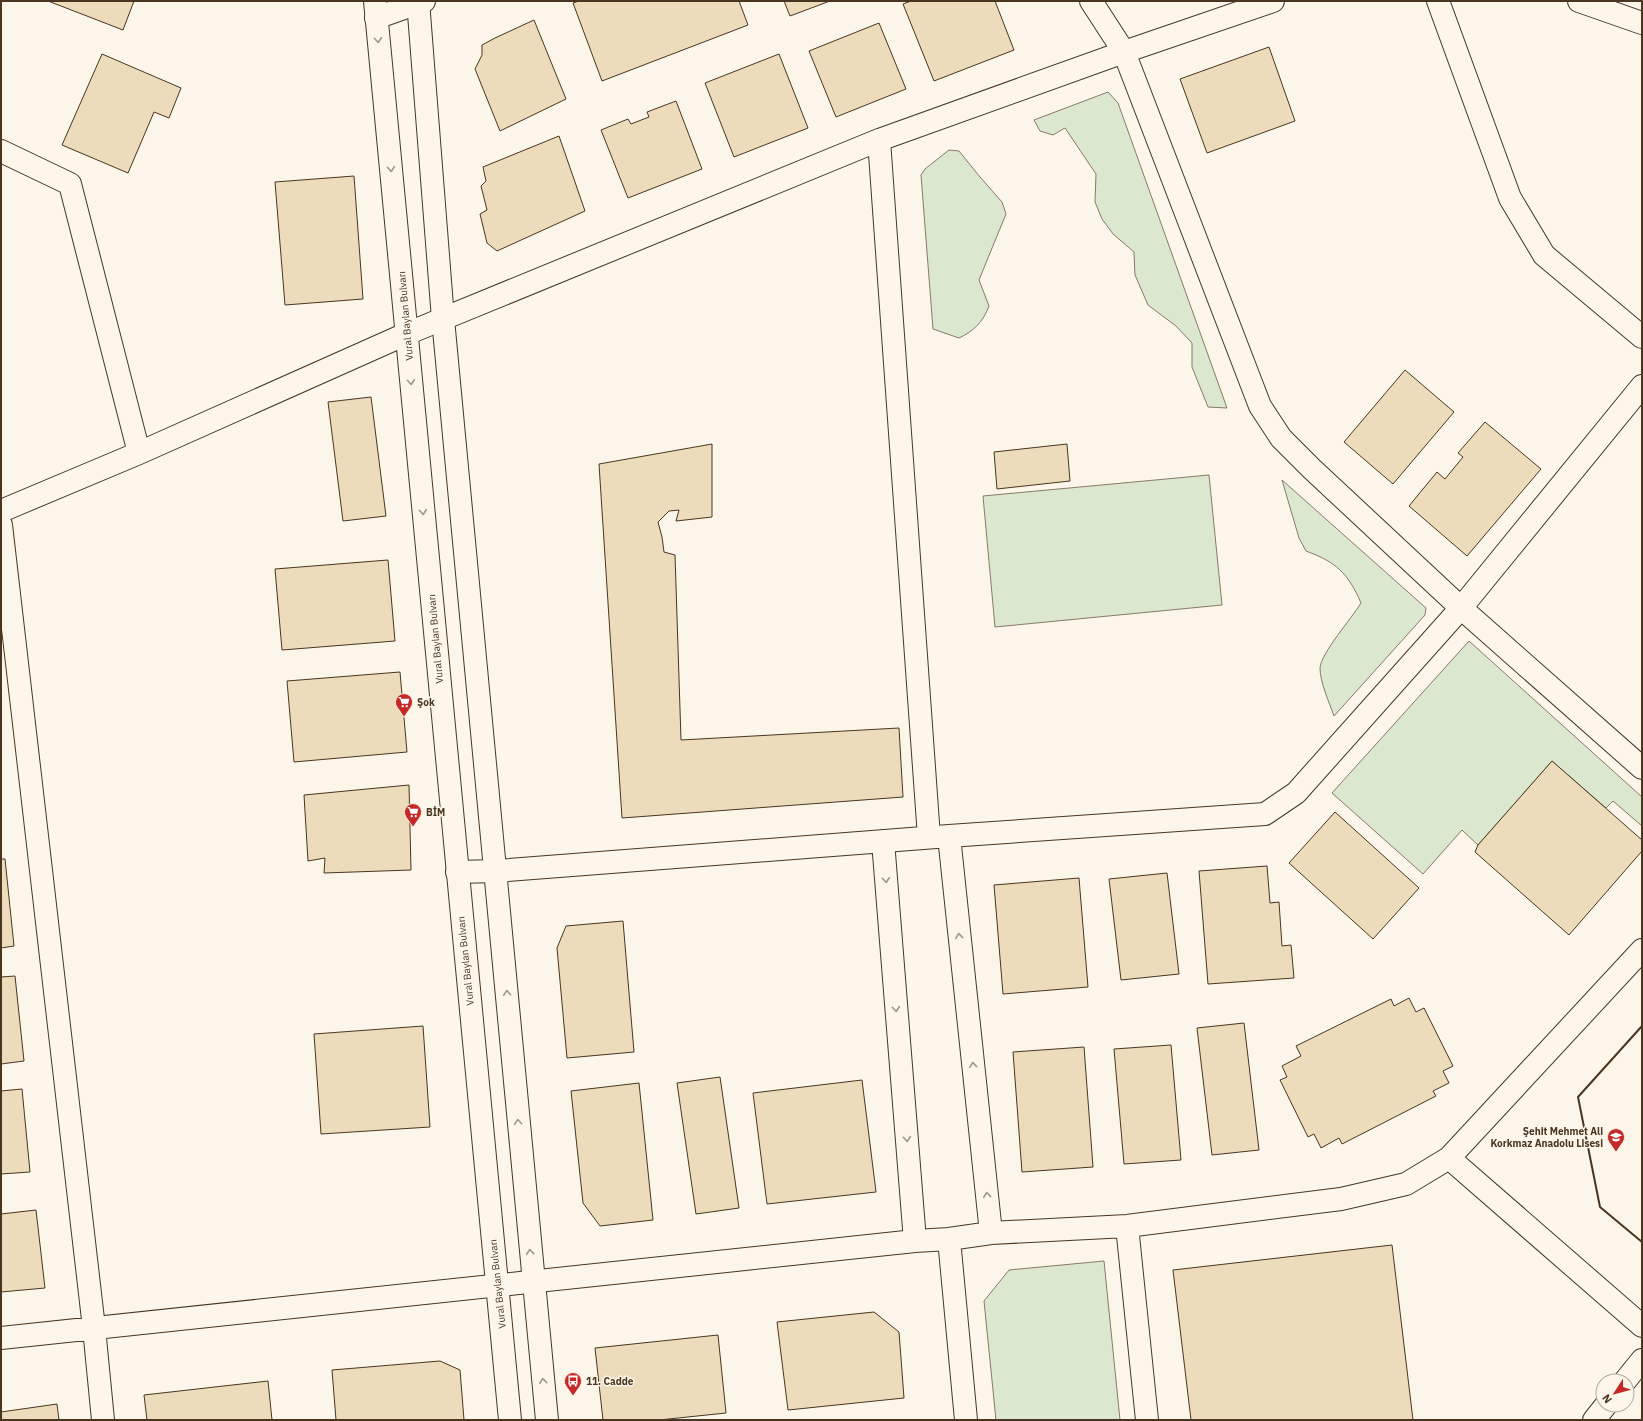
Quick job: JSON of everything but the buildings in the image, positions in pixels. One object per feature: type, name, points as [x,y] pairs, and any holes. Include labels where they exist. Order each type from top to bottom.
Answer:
[{"type":"street","points":[[1091,1],[1124,52],[1260,406],[1281,438],[1460,608],[1642,768]]},
{"type":"street","points":[[1,511],[139,453],[406,334],[879,140],[1124,52],[1273,1]]},
{"type":"street","points":[[1438,1],[1510,198],[1544,255],[1642,337]]},
{"type":"street","points":[[1579,1],[1642,23]]},
{"type":"street","points":[[376,9],[420,2],[443,319],[547,1420]]},
{"type":"street","name":"Vural Baylan Bulvarı","points":[[376,9],[510,1420]]},
{"type":"street","points":[[879,140],[939,837],[991,1234]]},
{"type":"street","points":[[1,151],[70,184],[139,453]]},
{"type":"street","points":[[457,872],[496,871],[883,841],[1265,814],[1296,793],[1460,608],[1642,386]]},
{"type":"street","points":[[1,525],[94,1328],[103,1420]]},
{"type":"street","points":[[883,841],[915,1240]]},
{"type":"street","points":[[1,1338],[915,1240],[949,1239],[991,1234],[1126,1226],[1341,1199],[1406,1184],[1449,1158],[1642,950]]},
{"type":"street","points":[[1449,1158],[1642,1326]]},
{"type":"street","points":[[1126,1226],[1147,1420]]},
{"type":"street","points":[[949,1239],[966,1420]]},
{"type":"street","points":[[1631,1373],[1642,1360]]},
{"type":"green space","points":[[1108,92],[1118,103],[1227,408],[1208,407],[1192,367],[1192,343],[1176,326],[1148,305],[1135,275],[1134,252],[1113,234],[1102,219],[1095,202],[1096,174],[1065,128],[1053,135],[1040,131],[1034,120]]},
{"type":"green space","points":[[949,150],[959,151],[1002,202],[1006,214],[979,280],[989,306],[984,317],[977,325],[959,338],[933,329],[921,175],[925,169]]},
{"type":"green space","points":[[1209,475],[1222,605],[995,627],[983,496]]},
{"type":"green space","points":[[1282,480],[1426,608],[1425,615],[1334,716],[1323,686],[1320,668],[1331,645],[1361,603],[1346,576],[1340,570],[1333,564],[1306,551],[1299,538]]},
{"type":"green space","points":[[1469,641],[1642,797],[1642,826],[1613,801],[1606,808],[1552,761],[1478,845],[1462,830],[1423,874],[1332,793]]},
{"type":"green space","points":[[1104,1261],[1120,1420],[996,1420],[984,1301],[1009,1270]]},
{"type":"wall","points":[[1642,1026],[1578,1097],[1600,1207],[1642,1242]]},
{"type":"place","name":"Şok","points":[[404,717]]},
{"type":"place","name":"BİM","points":[[413,827]]},
{"type":"place","name":"Şehit Mehmet Ali Korkmaz Anadolu Lisesi","points":[[1616,1152]]},
{"type":"place","name":"11. Cadde","points":[[573,1396]]}]
